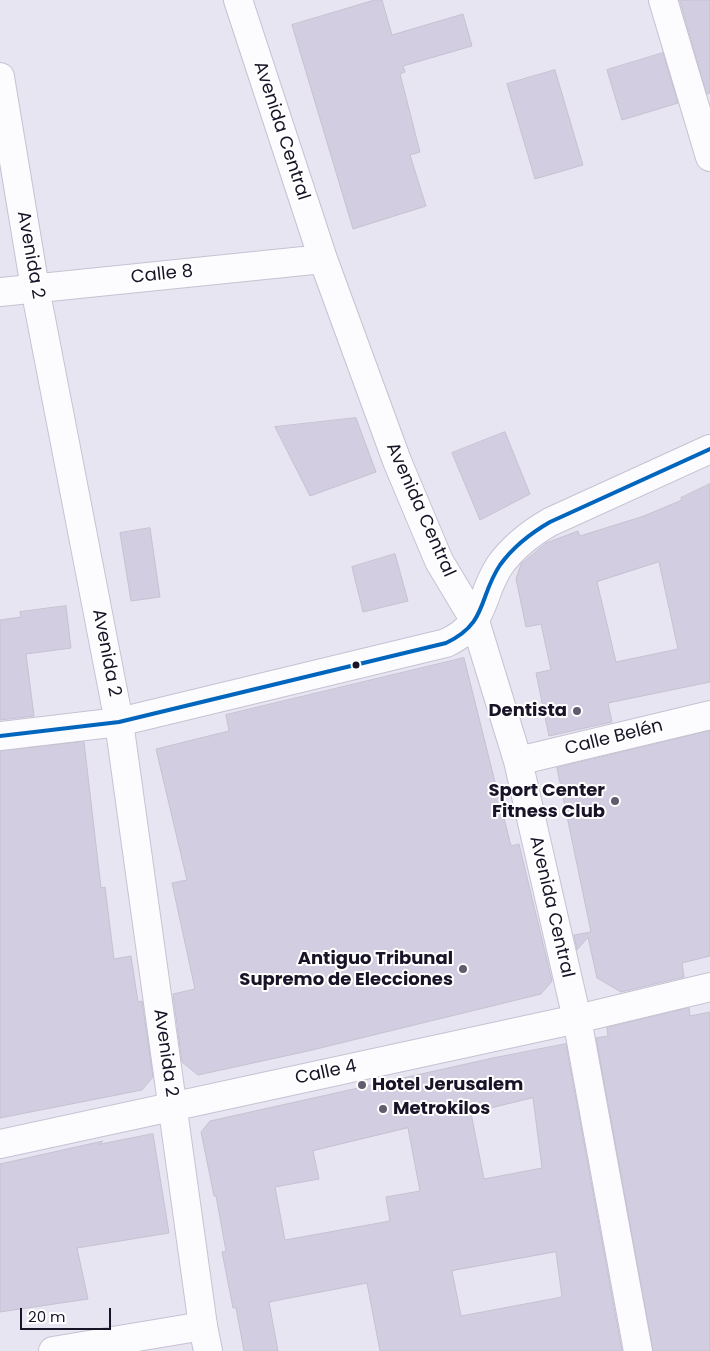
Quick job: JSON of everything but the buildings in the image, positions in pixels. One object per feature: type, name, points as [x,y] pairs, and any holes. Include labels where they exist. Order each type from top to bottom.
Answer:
[{"type":"street","name":"Avenida Central","points":[[238,0],[323,259],[400,470],[439,561],[475,621],[518,761],[577,1019],[638,1351]]},
{"type":"street","points":[[662,0],[710,157]]},
{"type":"street","name":"Avenida 2","points":[[0,77],[36,288],[120,722],[172,1106],[206,1338]]},
{"type":"street","name":"Calle 8","points":[[0,292],[323,259]]},
{"type":"street","points":[[0,736],[120,722],[446,643],[462,635],[475,621],[500,566],[529,534],[550,522],[710,450]]},
{"type":"street","name":"Calle Belén","points":[[518,761],[710,715]]},
{"type":"street","name":"Calle 4","points":[[0,1144],[577,1019],[710,987]]},
{"type":"street","points":[[52,1351],[206,1338]]},
{"type":"transit line","points":[[0,736],[119,722],[446,643],[469,627],[476,618],[500,565],[529,536],[550,522],[710,449]]},
{"type":"place","name":"Dentista","points":[[577,711]]},
{"type":"place","name":"Sport Center Fitness Club","points":[[615,801]]},
{"type":"place","name":"Antiguo Tribunal Supremo de Elecciones","points":[[463,969]]},
{"type":"place","name":"Hotel Jerusalem","points":[[362,1085]]},
{"type":"place","name":"Metrokilos","points":[[383,1109]]}]
